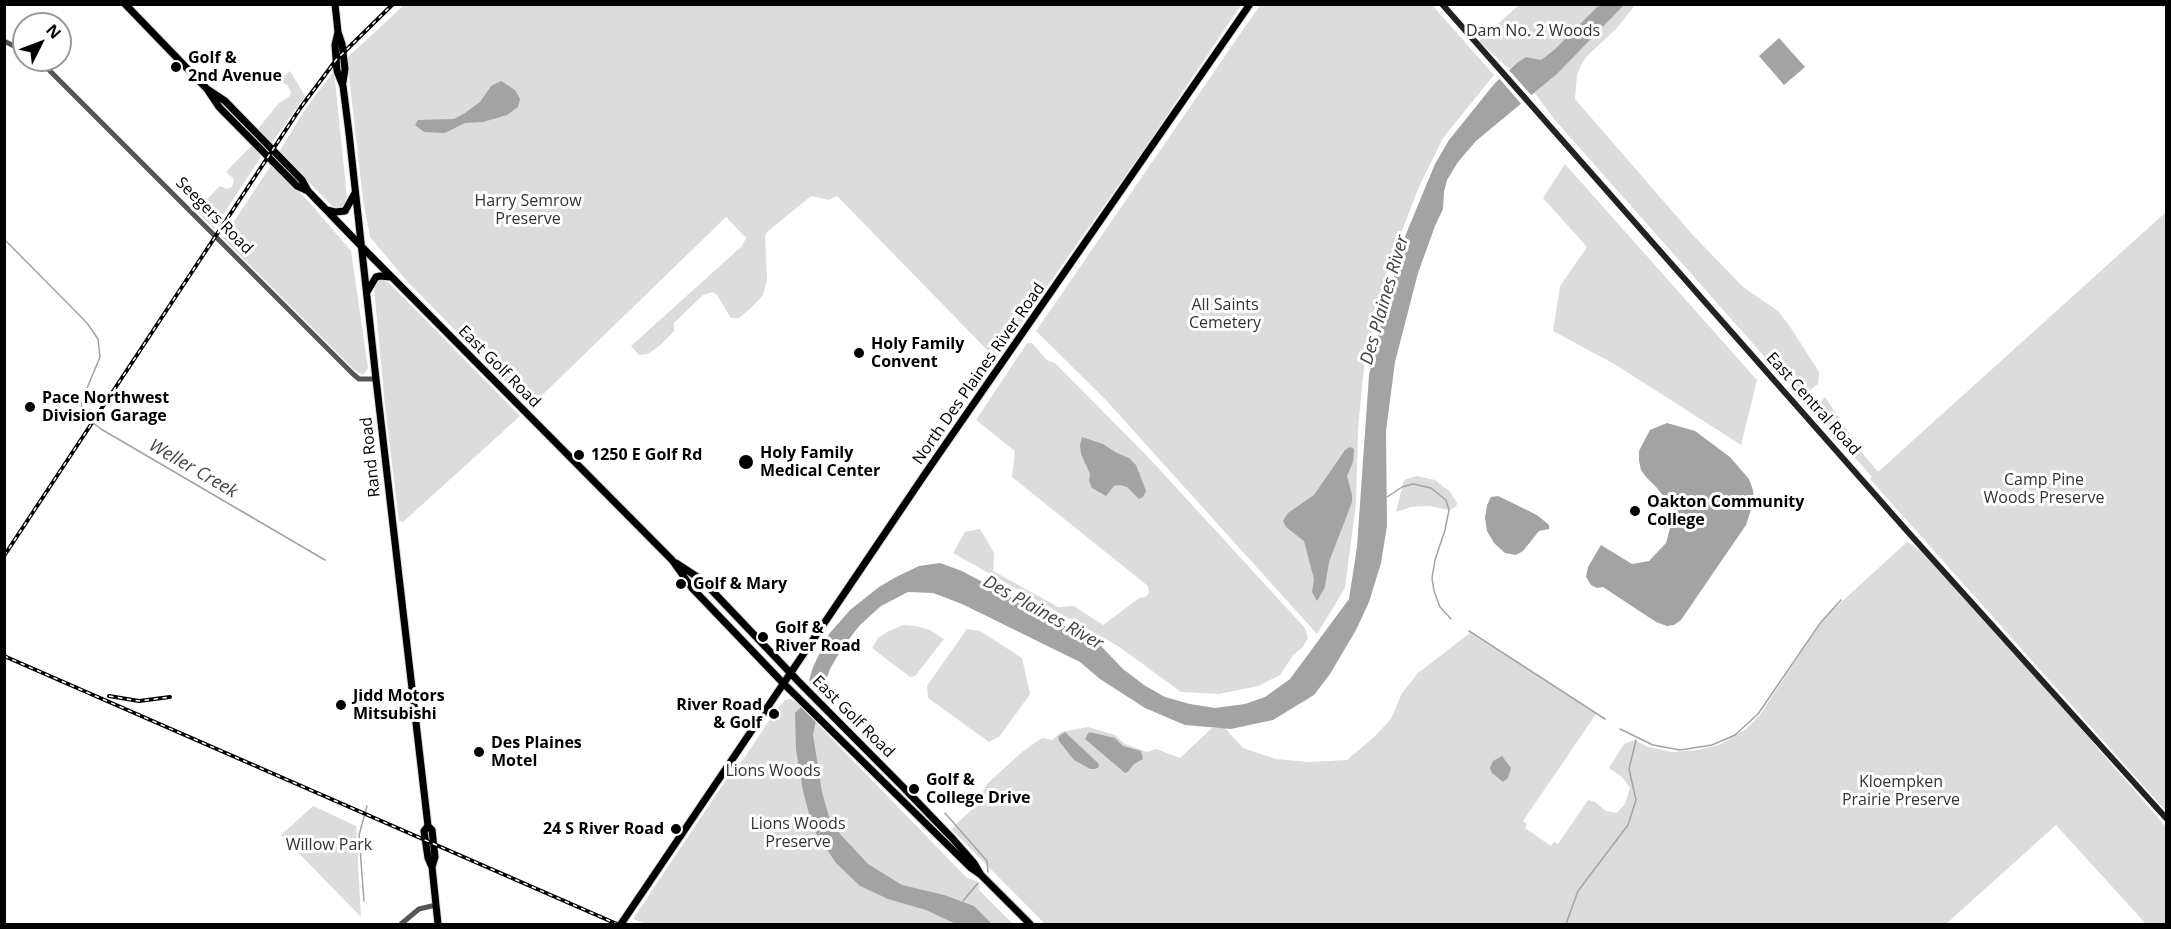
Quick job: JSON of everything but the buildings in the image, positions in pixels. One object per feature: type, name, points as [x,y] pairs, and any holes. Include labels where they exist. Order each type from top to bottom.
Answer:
[{"type":"main road","name":"East Golf Road","points":[[125,4],[207,89],[233,109],[391,277],[672,560],[692,588],[784,684],[1030,924]]},
{"type":"main road","name":"Rand Road","points":[[335,4],[337,71],[343,86],[356,193],[428,826],[424,831],[428,858],[432,867],[438,924]]},
{"type":"main road","name":"North Des Plaines River Road","points":[[621,924],[925,474],[1162,135],[1250,4]]},
{"type":"main road","name":"East Central Road","points":[[1442,4],[1908,532],[2166,818]]},
{"type":"main road","points":[[326,210],[345,211],[356,193]]},
{"type":"main road","points":[[366,294],[376,277],[391,277]]},
{"type":"main road","name":"East Golf Road","points":[[672,560],[702,580],[953,839],[974,863],[981,875]]},
{"type":"street","name":"Seegers Road","points":[[51,72],[353,374],[359,379],[376,379]]},
{"type":"street","points":[[401,924],[419,909],[436,905]]},
{"type":"green space","name":"Harry Semrow Preserve","points":[[404,5],[1241,5],[1149,142],[996,359],[837,196],[829,200],[811,196],[767,232],[765,237],[767,279],[763,295],[739,318],[731,318],[717,295],[712,292],[703,295],[674,323],[674,331],[648,354],[639,355],[631,346],[742,246],[746,238],[726,217],[530,407],[406,280],[370,237],[363,200],[347,58]]},
{"type":"green space","name":"All Saints Cemetery","points":[[1260,5],[1432,5],[1494,75],[1443,138],[1418,189],[1387,271],[1365,357],[1358,429],[1356,503],[1345,588],[1317,634],[1104,398],[1036,331]]},
{"type":"green space","name":"Dam No. 2 Woods","points":[[1519,5],[1599,5],[1541,60],[1518,62],[1509,69],[1479,41]]},
{"type":"green space","points":[[1624,5],[1635,5],[1617,28],[1582,63],[1577,75],[1575,99],[1692,234],[1743,287],[1778,311],[1789,325],[1819,372],[1818,384],[1806,393],[1799,393],[1786,381],[1555,120],[1534,92],[1558,73]]},
{"type":"green space","points":[[290,71],[305,96],[271,144],[257,130],[278,104],[290,96],[288,86],[280,80]]},
{"type":"green space","points":[[334,71],[347,197],[344,208],[338,209],[332,206],[279,152],[306,108]]},
{"type":"green space","points":[[252,145],[260,154],[260,158],[214,229],[196,210],[220,186],[227,189],[232,187],[234,179],[226,172]]},
{"type":"green space","points":[[272,164],[310,203],[351,251],[368,368],[363,375],[354,370],[223,238]]},
{"type":"green space","points":[[1565,164],[1757,380],[1741,445],[1616,365],[1553,331],[1560,286],[1587,247],[1543,198]]},
{"type":"green space","name":"Camp Pine Woods Preserve","points":[[2166,212],[2166,811],[1870,479],[1872,477],[1820,418],[1817,411],[1825,397],[1878,472]]},
{"type":"green space","points":[[378,280],[385,280],[390,284],[520,416],[403,522],[399,521],[385,406],[374,287]]},
{"type":"green space","points":[[1027,343],[1032,343],[1047,360],[1055,363],[1149,458],[1305,628],[1308,638],[1280,675],[1258,686],[1219,694],[1181,692],[1118,646],[953,553],[965,532],[980,529],[994,553],[993,571],[1058,607],[1074,606],[1103,625],[1149,593],[1148,586],[1012,477],[1015,451],[976,420]]},
{"type":"green space","points":[[1417,476],[1435,480],[1450,492],[1457,503],[1456,507],[1449,510],[1429,506],[1411,507],[1396,512],[1404,480]]},
{"type":"green space","name":"Kloempken Prairie Preserve","points":[[1907,542],[1920,550],[2070,716],[2166,827],[2166,924],[2146,924],[2056,825],[1946,924],[1045,924],[951,829],[985,797],[983,792],[987,784],[1022,752],[1042,738],[1052,740],[1061,732],[1088,727],[1115,735],[1125,744],[1147,752],[1156,749],[1180,758],[1212,728],[1225,728],[1243,748],[1276,759],[1309,762],[1347,760],[1391,719],[1402,693],[1418,673],[1470,633],[1596,714],[1523,821],[1527,824],[1525,828],[1551,846],[1554,842],[1558,844],[1588,800],[1595,802],[1606,811],[1617,813],[1625,804],[1630,788],[1622,777],[1609,768],[1624,744],[1635,740],[1648,747],[1672,752],[1698,750],[1719,745],[1746,729],[1759,716],[1825,617]]},
{"type":"green space","points":[[903,625],[930,630],[944,639],[915,676],[910,677],[872,648],[878,638]]},
{"type":"green space","points":[[967,629],[980,631],[1022,658],[1030,694],[1000,736],[989,742],[928,698],[927,686]]},
{"type":"green space","name":"Lions Woods Preserve","points":[[791,699],[800,704],[967,878],[976,881],[979,890],[1013,924],[646,924],[633,919],[776,710],[785,700]]},
{"type":"green space","name":"Willow Park","points":[[313,806],[356,826],[361,917],[281,835]]},
{"type":"shaded area","points":[[1599,5],[1624,5],[1558,73],[1476,141],[1458,162],[1447,180],[1443,209],[1418,273],[1395,362],[1386,431],[1387,526],[1381,563],[1369,602],[1356,630],[1330,674],[1314,695],[1273,720],[1231,729],[1185,725],[1145,708],[1100,679],[1080,662],[962,604],[933,593],[908,592],[881,606],[860,625],[842,648],[830,669],[822,691],[813,735],[822,792],[829,817],[841,835],[868,864],[902,885],[944,895],[974,906],[992,924],[956,924],[926,910],[888,899],[860,886],[836,863],[813,829],[796,750],[795,713],[801,707],[813,667],[829,634],[850,610],[896,577],[919,566],[940,563],[962,571],[1100,645],[1123,669],[1144,685],[1165,697],[1190,704],[1215,708],[1245,704],[1265,697],[1290,679],[1349,599],[1357,547],[1369,375],[1406,234],[1435,164],[1449,140],[1495,83],[1526,57],[1541,60]]},
{"type":"shaded area","points":[[1779,38],[1805,67],[1784,85],[1759,56]]},
{"type":"shaded area","points":[[501,81],[515,90],[520,99],[518,107],[507,115],[483,122],[465,123],[445,133],[424,132],[415,125],[418,120],[454,119],[480,102],[491,86]]},
{"type":"shaded area","points":[[1667,423],[1695,431],[1730,457],[1749,479],[1754,500],[1746,525],[1681,620],[1674,625],[1667,626],[1656,622],[1603,587],[1597,588],[1591,585],[1586,577],[1588,567],[1601,545],[1632,564],[1649,561],[1666,543],[1672,521],[1668,502],[1641,470],[1639,451],[1650,430]]},
{"type":"shaded area","points":[[1082,437],[1103,444],[1129,458],[1136,465],[1146,491],[1143,497],[1139,499],[1127,487],[1120,485],[1114,486],[1106,496],[1092,488],[1089,481],[1090,474],[1081,454]]},
{"type":"shaded area","points":[[1350,447],[1354,449],[1353,462],[1347,476],[1352,502],[1329,562],[1325,587],[1317,601],[1312,592],[1314,579],[1304,541],[1286,527],[1283,521],[1288,513],[1314,495],[1345,450]]},
{"type":"shaded area","points":[[1498,496],[1537,515],[1549,525],[1549,529],[1539,531],[1523,551],[1516,555],[1505,553],[1494,543],[1487,531],[1485,518],[1487,505],[1491,497]]},
{"type":"shaded area","points":[[1065,732],[1098,763],[1099,767],[1090,769],[1074,760],[1059,741],[1058,737]]},
{"type":"shaded area","points":[[1089,732],[1115,738],[1123,746],[1141,751],[1143,759],[1125,773],[1085,739]]},
{"type":"shaded area","points":[[1502,756],[1511,768],[1508,778],[1503,782],[1492,773],[1490,768],[1493,761]]},
{"type":"pier","points":[[1508,69],[1532,96],[1522,105],[1498,77]]},
{"type":"pier","points":[[808,679],[824,695],[818,724],[800,706]]},
{"type":"waterway","name":"Weller Creek","points":[[4,239],[87,323],[98,339],[100,357],[83,398],[81,408],[83,415],[101,429],[325,560]]},
{"type":"waterway","points":[[1387,497],[1402,487],[1413,484],[1431,488],[1446,500],[1449,510],[1432,578],[1440,607],[1451,619]]},
{"type":"waterway","points":[[1620,729],[1653,745],[1680,750],[1712,745],[1735,735],[1758,714],[1821,622],[1841,600]]},
{"type":"waterway","points":[[1469,631],[1605,719]]},
{"type":"waterway","points":[[1566,924],[1578,891],[1628,825],[1636,800],[1629,769],[1636,740]]},
{"type":"waterway","name":"Weller Creek","points":[[364,901],[359,835],[367,806]]},
{"type":"waterway","points":[[945,813],[987,861],[988,872]]},
{"type":"waterway","points":[[963,901],[978,883]]},
{"type":"railway","points":[[4,556],[301,107],[336,60],[393,4]]},
{"type":"railway","points":[[4,656],[617,924]]},
{"type":"railway","points":[[109,696],[139,701],[170,697]]},
{"type":"place","name":"Golf & 2nd Avenue","points":[[176,67]]},
{"type":"place","name":"Holy Family Convent","points":[[859,353]]},
{"type":"place","name":"Pace Northwest Division Garage","points":[[30,407]]},
{"type":"place","name":"1250 E Golf Rd","points":[[579,455]]},
{"type":"place","name":"Holy Family Medical Center","points":[[746,462]]},
{"type":"place","name":"Oakton Community College","points":[[1635,511]]},
{"type":"place","name":"Golf & Mary","points":[[681,584]]},
{"type":"place","name":"Golf & River Road","points":[[763,637]]},
{"type":"place","name":"Jidd Motors Mitsubishi","points":[[341,705]]},
{"type":"place","name":"River Road & Golf","points":[[774,714]]},
{"type":"place","name":"Des Plaines Motel","points":[[479,752]]},
{"type":"place","name":"Golf & College Drive","points":[[914,789]]},
{"type":"place","name":"24 S River Road","points":[[676,829]]},
{"type":"water label","name":"Des Plaines River","points":[[1385,300]]},
{"type":"water label","name":"Des Plaines River","points":[[1043,613]]},
{"type":"park label","name":"Lions Woods","points":[[773,771]]}]
